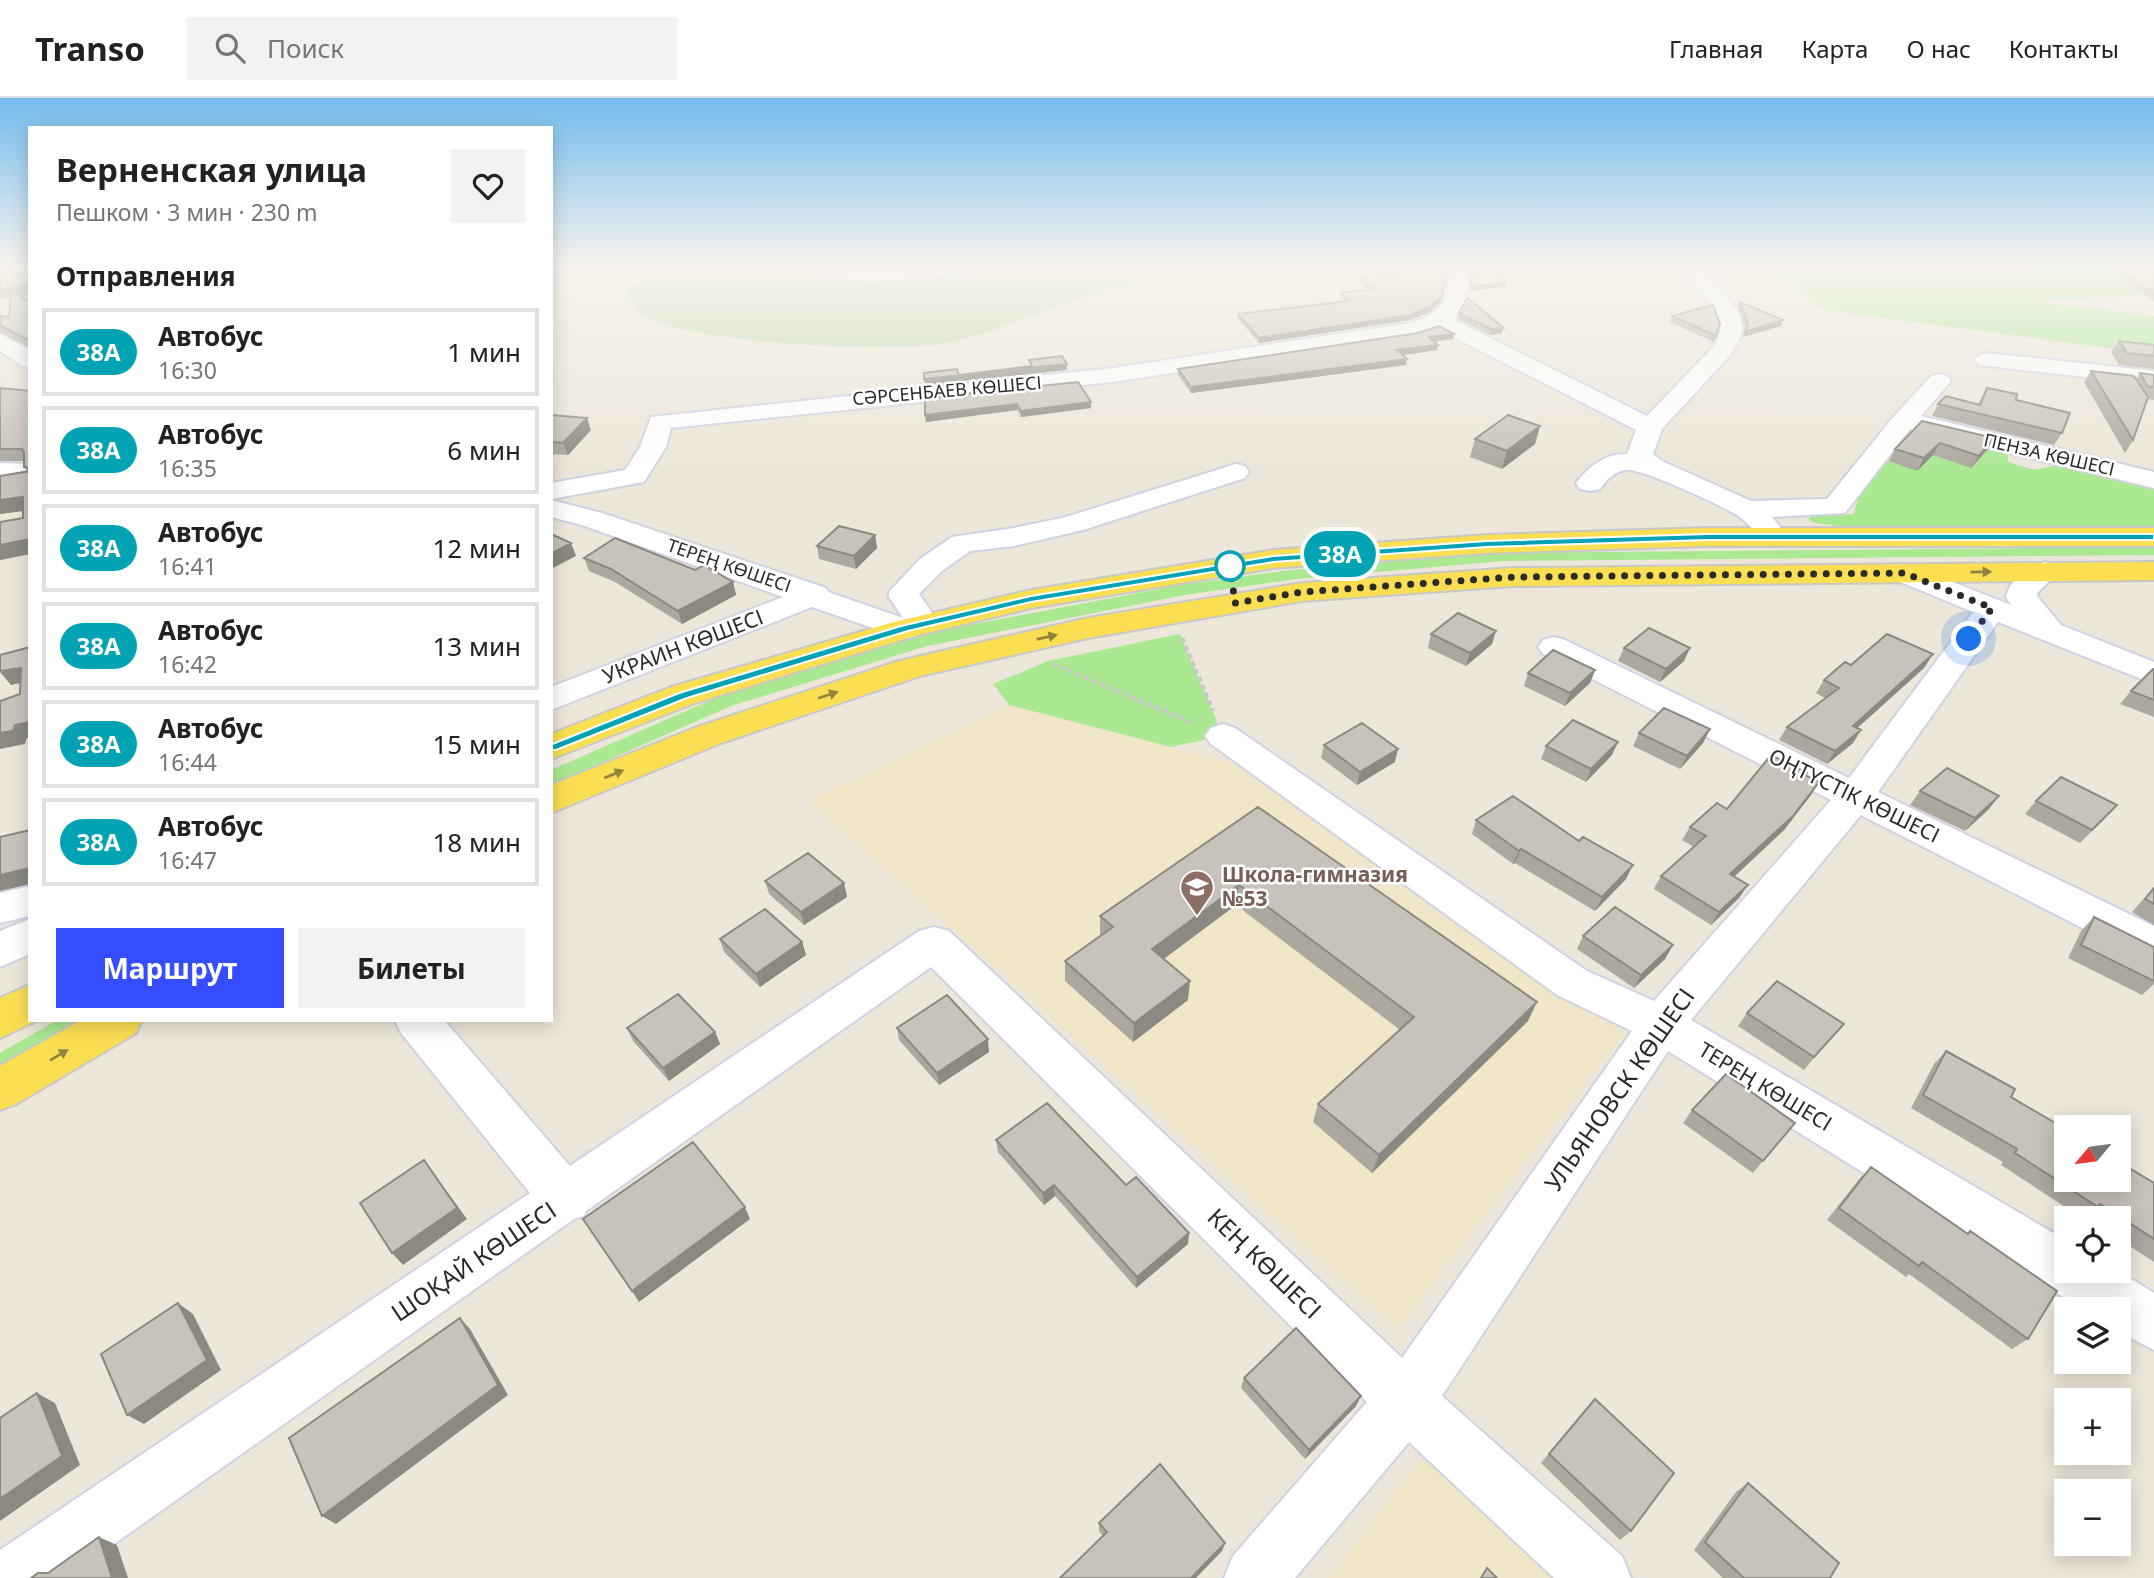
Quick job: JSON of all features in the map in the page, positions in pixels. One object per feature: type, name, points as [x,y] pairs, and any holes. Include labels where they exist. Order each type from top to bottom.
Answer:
[{"type":"main road","points":[[553,746],[683,695],[914,626],[1031,599],[1273,559],[1487,544],[1775,536],[2154,537]]},
{"type":"main road","points":[[553,799],[709,734],[911,667],[1101,625],[1302,592],[1513,577],[2154,571]]},
{"type":"main road","points":[[0,1020],[28,1004]]},
{"type":"main road","points":[[0,1090],[117,1022]]},
{"type":"street","name":"СӘРСЕНБАЕВ КӨШЕСІ","points":[[553,491],[634,476],[653,447],[660,422],[920,393],[1071,380],[1206,362],[1379,334]]},
{"type":"street","points":[[1465,334],[1650,427]]},
{"type":"street","points":[[1653,467],[1639,456],[1650,427],[1725,347],[1730,334]]},
{"type":"street","points":[[0,341],[28,360]]},
{"type":"street","points":[[1987,359],[2154,379]]},
{"type":"street","points":[[1747,509],[1835,507],[1904,420],[1939,381]]},
{"type":"street","name":"ПЕНЗА КӨШЕСІ","points":[[1904,420],[2154,480]]},
{"type":"street","points":[[1590,483],[1597,473],[1623,461],[1653,467],[1747,509],[1775,536]]},
{"type":"street","points":[[0,471],[28,472]]},
{"type":"street","points":[[962,543],[1014,537],[1073,524],[1236,472]]},
{"type":"street","name":"ТЕРЕҢ КӨШЕСІ","points":[[553,509],[593,519],[914,626]]},
{"type":"street","points":[[914,626],[904,592],[932,565],[995,519]]},
{"type":"street","points":[[2045,571],[2023,588],[2021,597],[2048,629]]},
{"type":"street","points":[[1904,573],[2154,674]]},
{"type":"street","name":"УКРАИН КӨШЕСІ","points":[[553,698],[815,595]]},
{"type":"street","name":"УЛЬЯНОВСК КӨШЕСІ","points":[[1255,1578],[1406,1401],[1661,1024],[1854,797],[1992,608]]},
{"type":"street","name":"ОҢТҮСТІК КӨШЕСІ","points":[[1554,647],[2154,945]]},
{"type":"street","name":"ТЕРЕҢ КӨШЕСІ","points":[[1223,736],[1572,983],[1661,1024],[2054,1262]]},
{"type":"street","points":[[0,908],[28,901]]},
{"type":"street","points":[[0,950],[28,936]]},
{"type":"street","name":"ШОҚАЙ КӨШЕСІ","points":[[13,1578],[934,943]]},
{"type":"street","name":"КЕҢ КӨШЕСІ","points":[[934,943],[1406,1401],[1600,1578]]},
{"type":"street","points":[[419,1022],[566,1199]]},
{"type":"street","name":"ТЕРЕҢ КӨШЕСІ","points":[[2088,1283],[2154,1323]]},
{"type":"path","points":[[1180,634],[1223,736]]},
{"type":"path","points":[[1047,661],[1223,736]]},
{"type":"shaded area","name":"Школа-гимназия №53","points":[[1009,705],[1233,764],[1624,1033],[1398,1328],[809,801]]},
{"type":"shaded area","points":[[1430,1448],[1572,1578],[1329,1578]]},
{"type":"green space","points":[[710,334],[981,334],[946,343],[883,347],[740,339]]},
{"type":"green space","points":[[2004,334],[2154,334],[2154,354]]},
{"type":"green space","points":[[1912,431],[2008,450],[2008,462],[2034,470],[2062,464],[2154,484],[2154,526],[1853,528],[1815,523],[1808,519],[1813,516],[1854,514],[1856,504],[1868,482],[1895,447]]},
{"type":"green space","points":[[2154,547],[2154,555],[1503,561],[1297,579],[1185,595],[927,646],[731,706],[553,784],[553,769],[727,693],[922,634],[1180,585],[1290,570],[1500,553]]},
{"type":"green space","points":[[1180,634],[1223,736],[1171,747],[1009,705],[993,684],[1048,661]]},
{"type":"green space","points":[[54,1022],[86,1022],[0,1073],[0,1053]]},
{"type":"building","points":[[17,334],[28,334],[28,340]]},
{"type":"building","points":[[1256,334],[1285,334],[1259,338]]},
{"type":"building","points":[[1411,334],[1453,334],[1429,337],[1438,345],[1397,350],[1407,359],[1191,387],[1178,369]]},
{"type":"building","points":[[2119,341],[2154,345],[2154,356],[2127,353]]},
{"type":"building","points":[[1062,356],[1067,364],[924,379],[924,373],[957,369],[959,375],[1032,366],[1029,360]]},
{"type":"building","points":[[2091,371],[2134,376],[2148,397],[2133,440]]},
{"type":"building","points":[[2140,373],[2154,375],[2154,387],[2148,387]]},
{"type":"building","points":[[1078,382],[1091,402],[1021,411],[1017,404],[925,415],[925,398]]},
{"type":"building","points":[[0,388],[28,391],[28,468],[24,467],[22,449],[0,449]]},
{"type":"building","points":[[1987,388],[2017,394],[2016,400],[2070,413],[2062,433],[1938,404],[1946,396],[1980,405]]},
{"type":"building","points":[[553,415],[587,418],[563,443],[553,442]]},
{"type":"building","points":[[1508,415],[1540,426],[1507,451],[1475,439]]},
{"type":"building","points":[[1922,421],[1994,438],[1979,456],[1940,443],[1924,458],[1895,449]]},
{"type":"building","points":[[28,471],[28,539],[0,545],[0,522],[23,518],[23,497],[0,500],[0,476]]},
{"type":"building","points":[[839,526],[875,535],[854,556],[817,546]]},
{"type":"building","points":[[553,535],[571,543],[553,553]]},
{"type":"building","points":[[615,538],[695,570],[704,565],[733,582],[678,611],[611,569],[584,558]]},
{"type":"building","points":[[1458,613],[1496,631],[1470,653],[1431,634]]},
{"type":"building","points":[[1649,628],[1690,648],[1666,669],[1624,648]]},
{"type":"building","points":[[1887,634],[1933,654],[1853,726],[1861,730],[1835,751],[1787,727],[1839,688],[1824,680],[1845,662],[1851,665]]},
{"type":"building","points":[[28,648],[28,722],[15,725],[13,731],[0,733],[0,701],[20,694],[21,668],[0,671],[0,655]]},
{"type":"building","points":[[1553,650],[1595,670],[1570,693],[1528,673]]},
{"type":"building","points":[[2153,669],[2154,700],[2131,691]]},
{"type":"building","points":[[1664,708],[1710,729],[1687,756],[1639,733]]},
{"type":"building","points":[[1573,720],[1618,742],[1591,769],[1546,746]]},
{"type":"building","points":[[1362,723],[1398,749],[1360,772],[1324,745]]},
{"type":"building","points":[[1771,755],[1819,782],[1793,816],[1730,874],[1748,885],[1719,912],[1661,876],[1706,836],[1690,827],[1717,803],[1727,809]]},
{"type":"building","points":[[1947,768],[1999,796],[1975,818],[1920,791]]},
{"type":"building","points":[[2061,777],[2117,805],[2092,830],[2036,801]]},
{"type":"building","points":[[1513,796],[1579,841],[1583,837],[1633,865],[1602,897],[1521,849],[1519,851],[1476,820]]},
{"type":"building","points":[[1258,807],[1537,1002],[1379,1155],[1318,1104],[1414,1017],[1239,885],[1152,949],[1190,981],[1134,1023],[1065,961],[1113,927],[1100,916]]},
{"type":"building","points":[[28,830],[28,868],[0,875],[0,837]]},
{"type":"building","points":[[808,853],[844,883],[801,912],[765,881]]},
{"type":"building","points":[[2154,888],[2154,904],[2145,899]]},
{"type":"building","points":[[1615,907],[1673,945],[1641,975],[1583,936]]},
{"type":"building","points":[[765,909],[802,942],[756,974],[720,939]]},
{"type":"building","points":[[2094,917],[2154,947],[2154,981],[2081,945]]},
{"type":"building","points":[[1777,981],[1844,1024],[1814,1057],[1747,1013]]},
{"type":"building","points":[[678,994],[715,1032],[663,1068],[627,1028]]},
{"type":"building","points":[[947,995],[988,1039],[937,1073],[897,1028]]},
{"type":"building","points":[[1946,1051],[2015,1089],[2011,1097],[2054,1122],[2054,1178],[2015,1153],[2017,1149],[1923,1095]]},
{"type":"building","points":[[1726,1074],[1795,1123],[1763,1161],[1692,1110]]},
{"type":"building","points":[[1047,1103],[1126,1185],[1136,1177],[1189,1233],[1137,1277],[1054,1185],[1043,1193],[996,1140]]},
{"type":"building","points":[[693,1142],[745,1207],[632,1291],[583,1219]]},
{"type":"building","points":[[424,1160],[457,1208],[392,1253],[360,1203]]},
{"type":"building","points":[[1871,1167],[2057,1291],[2028,1339],[1922,1262],[1919,1266],[1839,1208]]},
{"type":"building","points":[[2132,1170],[2154,1183],[2154,1239],[2131,1224],[2131,1206],[2096,1206],[2075,1192],[2132,1192]]},
{"type":"building","points":[[178,1303],[207,1360],[127,1415],[101,1354]]},
{"type":"building","points":[[460,1318],[498,1385],[322,1516],[289,1438]]},
{"type":"building","points":[[1296,1328],[1361,1396],[1309,1450],[1244,1378]]},
{"type":"building","points":[[37,1393],[62,1456],[0,1499],[0,1418]]},
{"type":"building","points":[[1595,1399],[1674,1473],[1631,1531],[1549,1454]]},
{"type":"building","points":[[1160,1464],[1225,1543],[1191,1578],[1060,1578],[1107,1532],[1099,1523]]},
{"type":"building","points":[[1748,1483],[1839,1563],[1830,1578],[1744,1578],[1705,1542]]},
{"type":"building","points":[[99,1537],[112,1578],[31,1578],[38,1573],[48,1573]]},
{"type":"building","points":[[1487,1568],[1497,1578],[1481,1578]]},
{"type":"bus line","name":"38А","points":[[553,746],[683,695],[905,629],[1031,599],[1273,559],[1487,544],[1707,537],[2154,537]]},
{"type":"place","name":"Школа-гимназия №53","points":[[1197,917]]},
{"type":"route","points":[[1230,566],[1235,603],[1302,592],[1513,577],[1904,573],[1992,608],[1969,639]]}]
